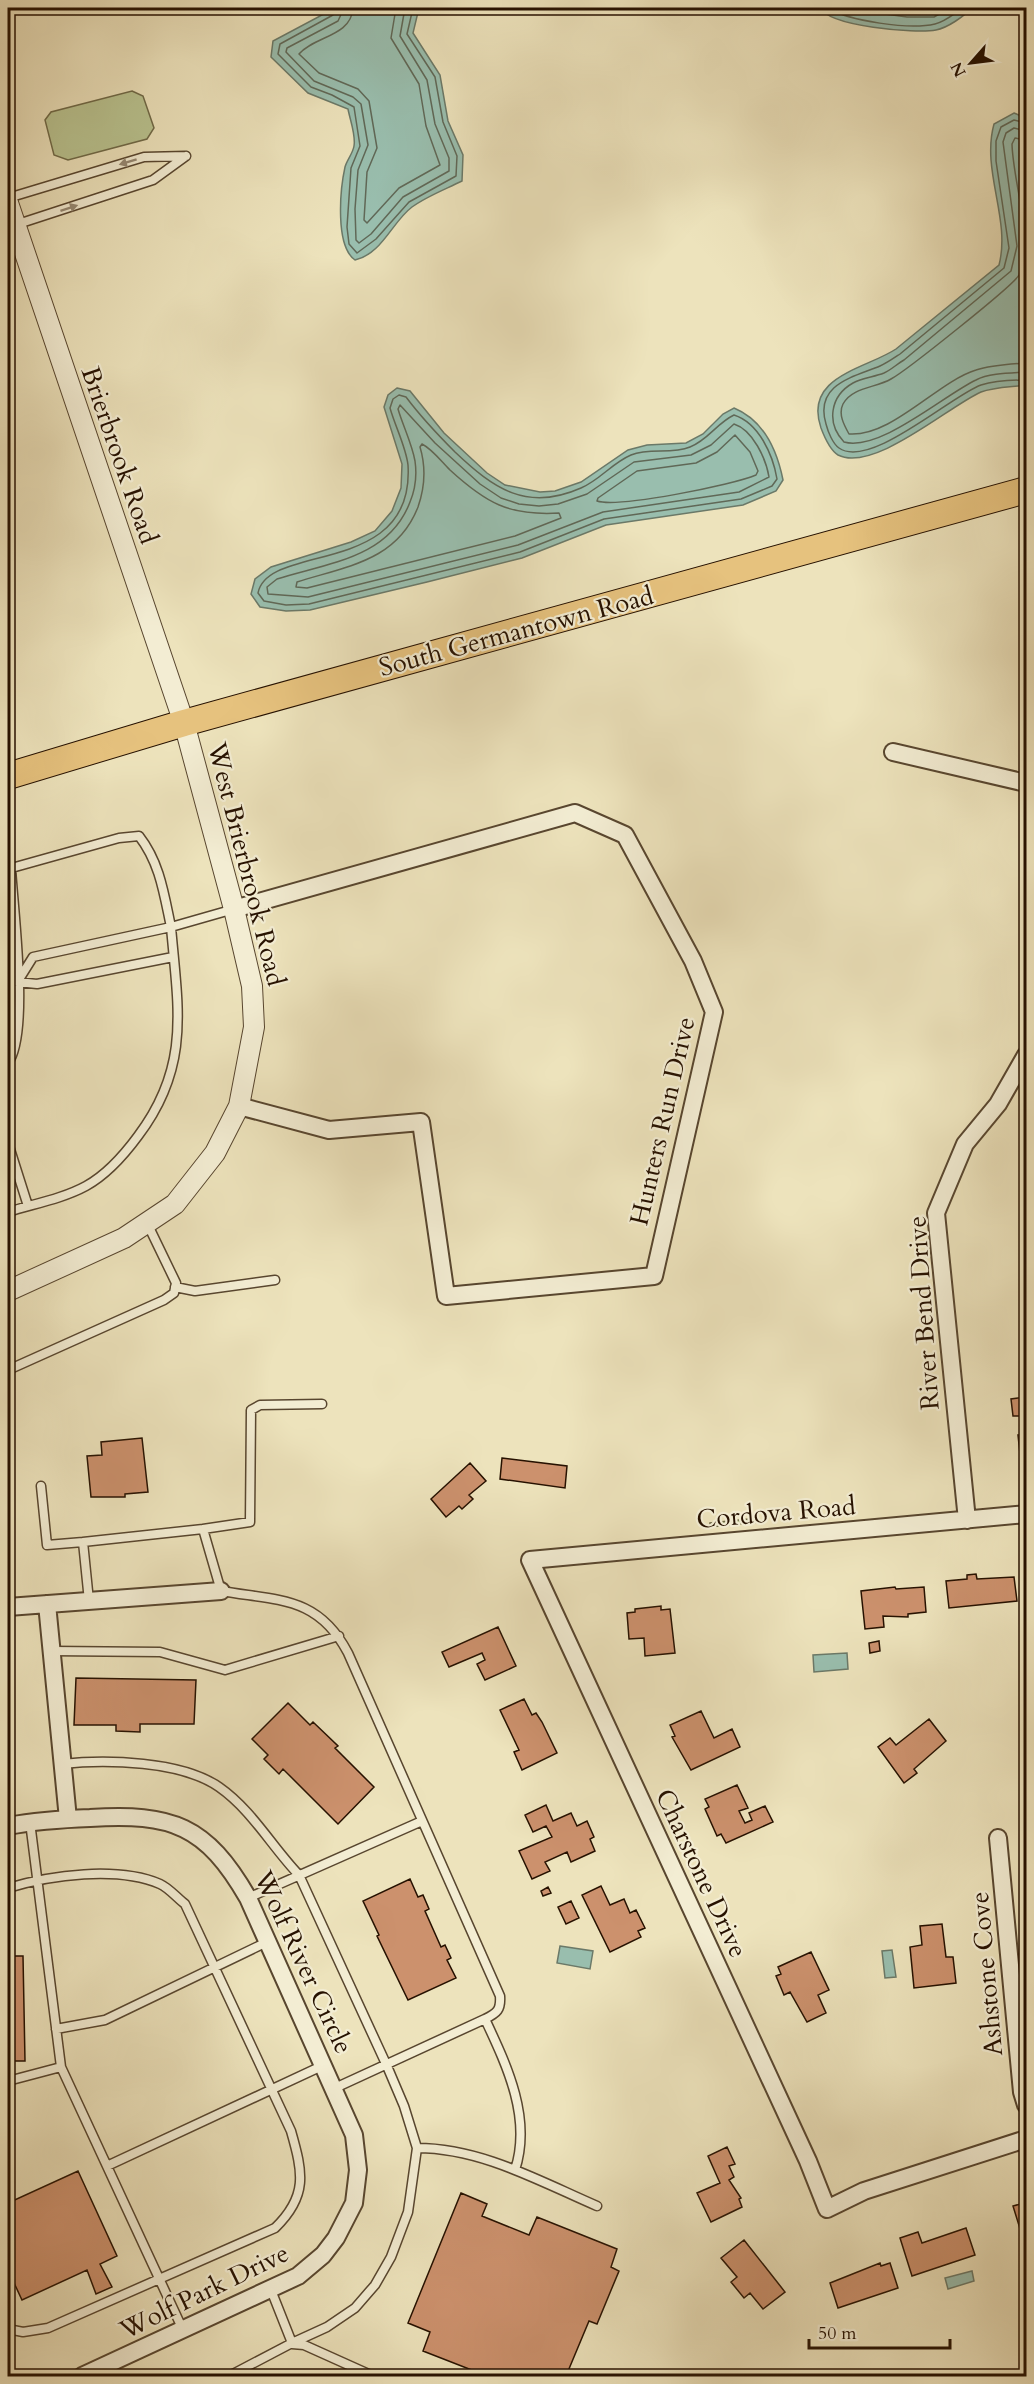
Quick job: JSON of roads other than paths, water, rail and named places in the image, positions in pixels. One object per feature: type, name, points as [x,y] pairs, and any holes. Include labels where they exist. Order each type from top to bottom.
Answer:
[{"type":"main road","name":"South Germantown Road","points":[[8,776],[184,723],[1026,490]]},
{"type":"street","name":"Brierbrook Road","points":[[9,210],[184,723]]},
{"type":"street","name":"West Brierbrook Road","points":[[8,1291],[124,1238],[175,1204],[215,1153],[239,1106],[254,1027],[252,986],[234,909],[184,723]]},
{"type":"street","points":[[893,752],[1026,783]]},
{"type":"street","name":"Hunters Run Drive","points":[[234,909],[575,813],[625,835],[693,961],[714,1012],[654,1276],[446,1296],[421,1122],[329,1130],[239,1106]]},
{"type":"street","name":"River Bend Drive","points":[[967,1520],[936,1213],[965,1144],[998,1104],[1026,1055]]},
{"type":"street","name":"Cordova Road","points":[[530,1560],[1026,1514]]},
{"type":"street","name":"Charstone Drive","points":[[530,1560],[808,2161],[827,2209],[864,2191],[1026,2139]]},
{"type":"street","points":[[8,1607],[221,1591]]},
{"type":"street","points":[[47,1604],[68,1819]]},
{"type":"street","name":"Wolf River Circle","points":[[8,1826],[30,1821],[145,1816],[183,1827],[216,1852],[232,1870],[248,1899],[335,2088],[354,2135],[358,2170]]},
{"type":"street","name":"Ashstone Cove","points":[[998,1838],[1022,2092],[1026,2105]]},
{"type":"street","name":"Wolf Park Drive","points":[[82,2376],[271,2290],[310,2267],[336,2238],[354,2203],[358,2170]]},
{"type":"lane","points":[[186,156],[153,180],[9,210],[144,157],[186,156]]},
{"type":"lane","points":[[8,1063],[17,1028],[18,981],[9,868],[119,838],[139,836],[152,852],[163,886],[171,927],[179,1040],[171,1077],[156,1112],[130,1148],[104,1174],[86,1186],[8,1212]]},
{"type":"lane","points":[[18,981],[33,957],[171,927],[234,909]]},
{"type":"lane","points":[[8,981],[37,984],[173,957]]},
{"type":"lane","points":[[8,1143],[28,1206]]},
{"type":"lane","points":[[8,1370],[164,1300],[174,1293],[177,1283],[147,1223]]},
{"type":"lane","points":[[175,1287],[195,1291],[275,1280]]},
{"type":"lane","points":[[41,1486],[47,1545],[250,1522],[251,1410],[260,1405],[322,1404]]},
{"type":"lane","points":[[203,1529],[221,1591],[290,1603],[311,1610],[327,1621],[339,1636],[382,1727],[500,1996],[501,2006],[497,2013],[387,2066],[335,2088]]},
{"type":"lane","points":[[83,1542],[89,1601]]},
{"type":"lane","points":[[51,1651],[160,1652],[225,1670],[339,1636]]},
{"type":"lane","points":[[62,1764],[79,1762],[169,1767],[192,1772],[219,1787],[264,1831],[299,1875],[387,2066],[404,2106],[417,2148],[408,2212],[391,2257],[375,2285],[356,2308],[327,2327],[228,2376]]},
{"type":"lane","points":[[30,1821],[61,2067],[183,2330]]},
{"type":"lane","points":[[248,1899],[422,1821]]},
{"type":"lane","points":[[8,1888],[38,1879],[130,1874],[162,1885],[185,1904],[273,2088],[291,2131],[299,2158],[298,2200],[291,2212],[275,2228],[48,2328],[23,2332],[8,2329]]},
{"type":"lane","points":[[56,2029],[105,2020],[267,1942]]},
{"type":"lane","points":[[485,2019],[503,2058],[521,2120],[522,2149],[515,2170]]},
{"type":"lane","points":[[107,2166],[324,2065]]},
{"type":"lane","points":[[8,2081],[61,2067]]},
{"type":"lane","points":[[417,2148],[462,2151],[515,2170],[597,2206]]},
{"type":"lane","points":[[271,2290],[292,2343]]},
{"type":"lane","points":[[292,2343],[304,2345],[373,2376]]},
{"type":"lane","points":[[349,2376],[358,2369]]},
{"type":"water","points":[[335,8],[419,8],[413,33],[440,75],[448,121],[463,155],[462,181],[412,207],[380,245],[364,257],[355,260],[344,243],[341,217],[345,167],[354,146],[354,132],[348,109],[308,93],[271,57],[273,41]]},
{"type":"water","points":[[821,8],[971,8],[945,27],[936,30],[910,31],[839,20]]},
{"type":"water","points":[[1014,113],[1026,118],[1026,385],[981,392],[911,436],[871,455],[853,458],[838,455],[824,435],[818,410],[821,397],[829,385],[840,376],[896,349],[999,265],[1002,248],[1001,230],[993,177],[991,142],[994,124]]},
{"type":"water","points":[[397,388],[410,391],[444,433],[487,473],[505,485],[540,492],[555,491],[581,482],[628,450],[647,445],[686,443],[703,434],[723,414],[734,408],[744,413],[761,428],[773,447],[783,480],[776,491],[743,505],[606,525],[522,558],[427,582],[310,610],[286,611],[260,607],[251,594],[255,579],[271,567],[351,542],[375,531],[392,511],[401,488],[402,464],[384,407],[388,395]]},
{"type":"water","points":[[847,1653],[848,1669],[814,1672],[813,1655]]},
{"type":"water","points":[[560,1946],[593,1951],[590,1969],[557,1963]]},
{"type":"water","points":[[892,1950],[896,1977],[885,1978],[882,1951]]},
{"type":"water","points":[[972,2271],[974,2281],[948,2289],[945,2278]]}]
